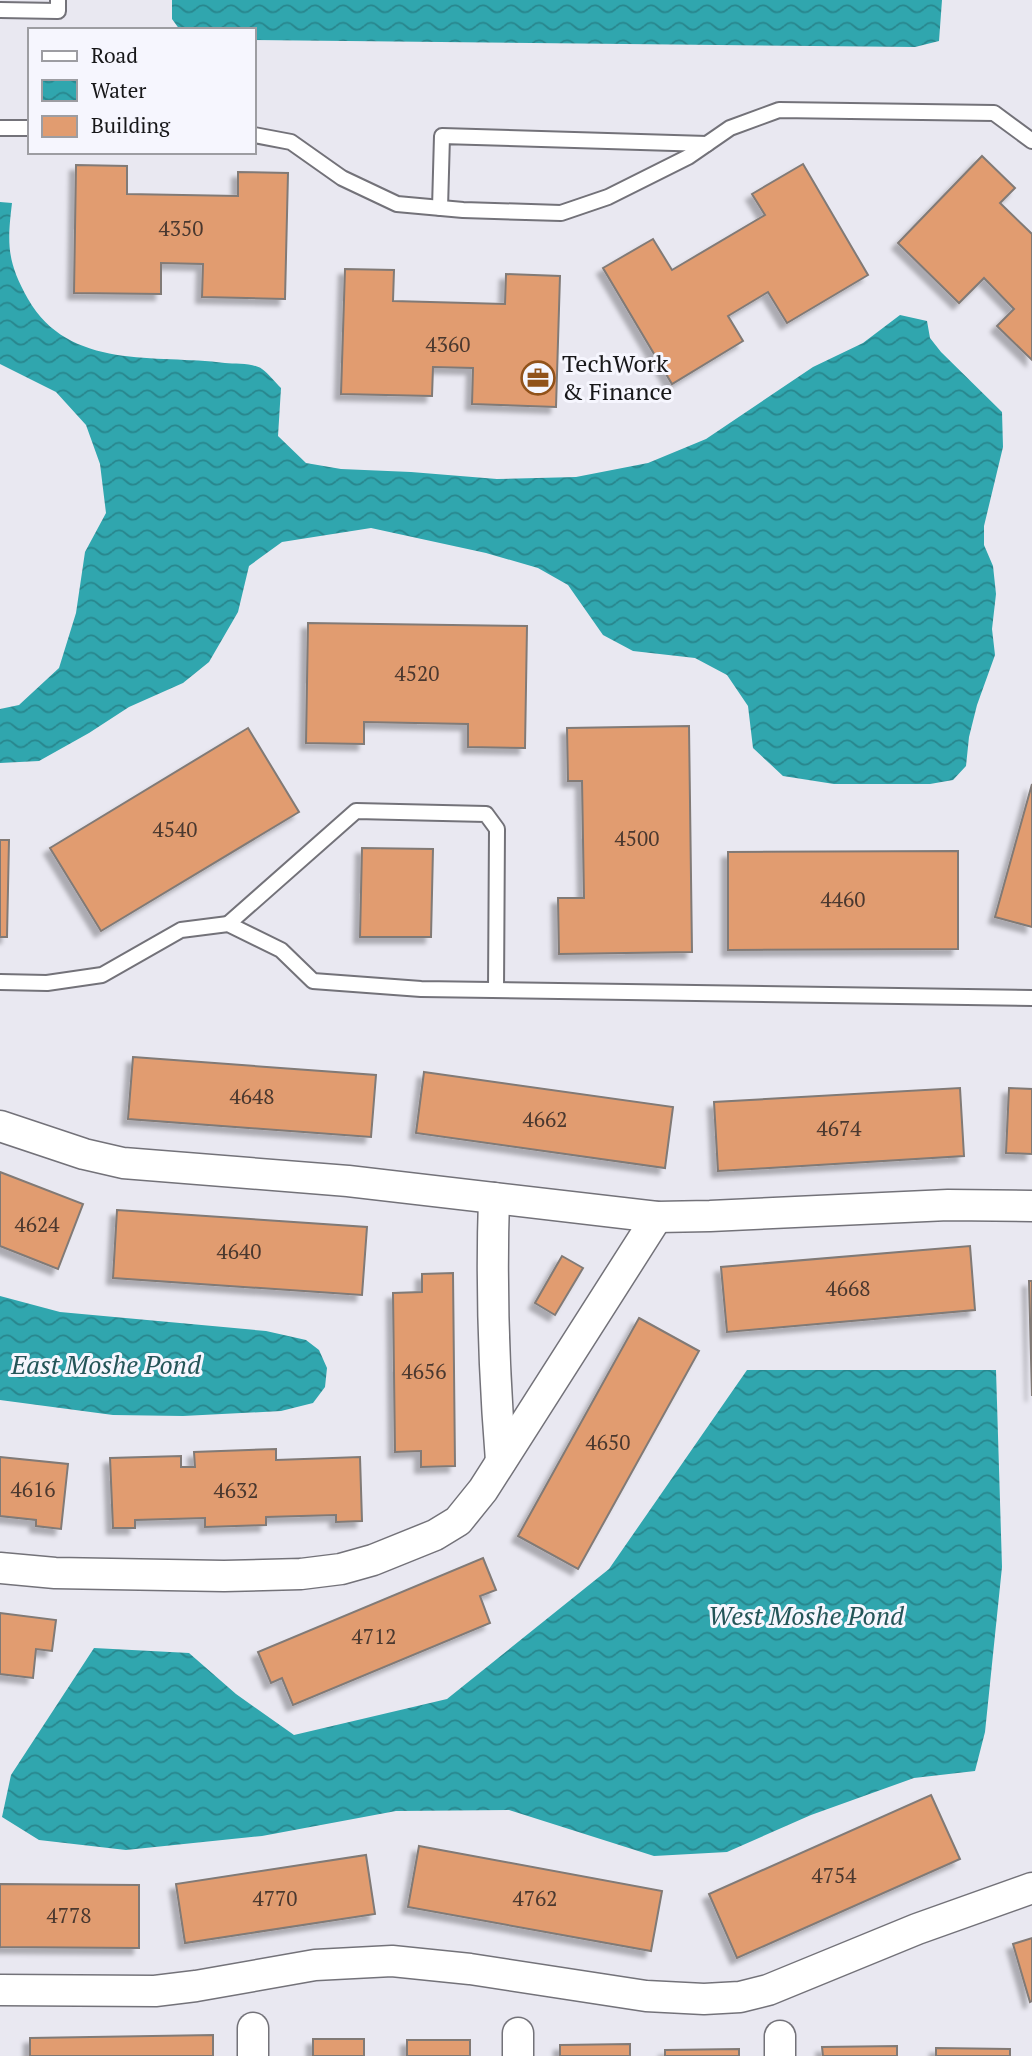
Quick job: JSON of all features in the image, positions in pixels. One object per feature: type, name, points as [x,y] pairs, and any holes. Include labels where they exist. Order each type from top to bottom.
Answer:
[{"type":"street","points":[[0,1126],[84,1154],[123,1163],[348,1181],[657,1217],[947,1205],[1032,1206]]},
{"type":"street","points":[[494,1198],[496,1406],[501,1461]]},
{"type":"street","points":[[0,1568],[55,1573],[223,1576],[301,1574],[341,1569],[435,1535],[458,1521],[470,1509],[657,1217]]},
{"type":"street","points":[[0,1990],[155,1991],[315,1965],[392,1961],[470,1969],[646,1996],[704,2000],[740,1997],[768,1990],[917,1929],[1032,1888]]},
{"type":"lane","points":[[0,10],[58,11],[58,0]]},
{"type":"lane","points":[[256,135],[291,142],[342,178],[397,204],[561,213],[608,197],[688,157],[730,128],[779,110],[994,113],[1032,141]]},
{"type":"lane","points":[[0,128],[28,128]]},
{"type":"lane","points":[[440,208],[442,136],[707,144]]},
{"type":"lane","points":[[228,924],[356,811],[486,814],[497,830],[496,989]]},
{"type":"lane","points":[[0,982],[47,983],[102,975],[181,930],[228,924],[281,950],[313,981],[421,989],[1032,998]]},
{"type":"water","points":[[172,0],[942,0],[939,41],[915,47],[256,40],[256,28],[179,28],[172,19]]},
{"type":"water","points":[[0,202],[12,203],[9,242],[12,263],[28,299],[45,322],[66,338],[90,349],[116,355],[259,367],[281,388],[278,436],[306,463],[341,469],[497,479],[576,477],[648,463],[706,439],[813,367],[863,343],[900,315],[927,321],[930,338],[941,352],[1002,412],[1003,447],[984,526],[984,545],[993,566],[996,594],[992,629],[995,655],[977,705],[969,737],[966,766],[953,780],[930,784],[834,784],[783,776],[753,748],[748,706],[727,675],[695,658],[633,651],[603,635],[568,585],[538,568],[486,553],[371,528],[282,542],[249,566],[238,612],[209,662],[183,683],[129,707],[39,761],[0,763],[0,709],[19,705],[59,668],[76,613],[85,552],[106,513],[100,464],[86,425],[56,392],[0,364]]},
{"type":"water","name":"East Moshe Pond","points":[[0,1296],[60,1312],[266,1331],[306,1340],[319,1350],[327,1368],[325,1387],[313,1403],[281,1411],[183,1416],[113,1415],[0,1400]]},
{"type":"water","name":"West Moshe Pond","points":[[747,1370],[996,1370],[1002,1567],[985,1732],[975,1771],[914,1778],[811,1815],[727,1852],[654,1856],[509,1810],[396,1811],[262,1836],[126,1850],[39,1840],[2,1817],[11,1775],[94,1648],[189,1653],[236,1694],[294,1735],[447,1699],[609,1569]]},
{"type":"building","points":[[982,156],[1015,188],[1000,203],[1032,234],[1032,360],[997,326],[1014,309],[984,278],[959,303],[898,243]]},
{"type":"building","points":[[803,164],[868,275],[787,323],[768,292],[728,316],[743,341],[672,384],[603,268],[653,239],[672,270],[765,215],[752,194]]},
{"type":"building","points":[[76,165],[127,166],[127,194],[238,196],[238,172],[288,173],[285,299],[202,297],[203,264],[161,263],[161,294],[74,293]]},
{"type":"building","points":[[345,269],[394,270],[393,301],[505,304],[506,274],[560,276],[556,407],[472,404],[473,368],[433,367],[432,396],[341,394]]},
{"type":"building","points":[[308,623],[527,626],[525,748],[468,747],[468,724],[364,722],[364,744],[306,743]]},
{"type":"building","points":[[689,726],[692,952],[559,954],[558,898],[584,898],[582,781],[568,781],[567,728]]},
{"type":"building","points":[[248,728],[299,812],[101,931],[50,848]]},
{"type":"building","points":[[1032,784],[1032,927],[995,917]]},
{"type":"building","points":[[0,840],[9,840],[7,937],[0,937]]},
{"type":"building","points":[[362,848],[433,849],[431,937],[360,937]]},
{"type":"building","points":[[958,851],[958,949],[728,950],[728,852]]},
{"type":"building","points":[[133,1057],[376,1075],[371,1137],[128,1119]]},
{"type":"building","points":[[424,1072],[673,1107],[665,1168],[416,1133]]},
{"type":"building","points":[[960,1088],[964,1156],[718,1171],[714,1102]]},
{"type":"building","points":[[1009,1088],[1032,1089],[1032,1154],[1006,1153]]},
{"type":"building","points":[[0,1172],[83,1204],[58,1269],[0,1246]]},
{"type":"building","points":[[117,1210],[367,1227],[362,1295],[113,1278]]},
{"type":"building","points":[[970,1246],[975,1310],[727,1332],[721,1267]]},
{"type":"building","points":[[562,1256],[583,1268],[555,1315],[535,1303]]},
{"type":"building","points":[[453,1273],[455,1466],[421,1467],[421,1451],[395,1452],[393,1293],[422,1292],[422,1274]]},
{"type":"building","points":[[1029,1281],[1032,1281],[1032,1396]]},
{"type":"building","points":[[639,1318],[699,1351],[578,1569],[518,1536]]},
{"type":"building","points":[[276,1449],[276,1460],[360,1457],[362,1521],[336,1522],[336,1515],[266,1517],[266,1525],[205,1527],[205,1518],[135,1520],[135,1528],[113,1528],[110,1458],[181,1456],[181,1467],[195,1467],[194,1452]]},
{"type":"building","points":[[0,1457],[68,1464],[61,1529],[36,1526],[36,1520],[0,1516]]},
{"type":"building","points":[[483,1558],[496,1590],[480,1596],[490,1623],[293,1705],[282,1678],[271,1683],[258,1652]]},
{"type":"building","points":[[0,1613],[56,1620],[52,1651],[36,1649],[33,1678],[0,1674]]},
{"type":"building","points":[[931,1795],[960,1859],[737,1958],[709,1894]]},
{"type":"building","points":[[419,1846],[662,1891],[651,1951],[408,1907]]},
{"type":"building","points":[[366,1855],[375,1914],[185,1943],[176,1884]]},
{"type":"building","points":[[0,1884],[139,1885],[139,1948],[0,1947]]},
{"type":"building","points":[[1032,1938],[1032,2001],[1030,2002],[1013,1944]]},
{"type":"building","points":[[213,2035],[213,2056],[30,2056],[30,2038]]},
{"type":"building","points":[[313,2039],[364,2039],[364,2056],[313,2056]]},
{"type":"building","points":[[407,2040],[470,2040],[470,2056],[407,2056]]},
{"type":"building","points":[[630,2044],[630,2056],[560,2056],[560,2045]]},
{"type":"building","points":[[897,2046],[897,2056],[823,2056],[822,2047]]},
{"type":"building","points":[[936,2048],[1010,2049],[1010,2056],[936,2056]]},
{"type":"building","points":[[739,2049],[739,2056],[665,2056],[665,2050]]},
{"type":"place","name":"TechWork & Finance","points":[[538,378]]}]
